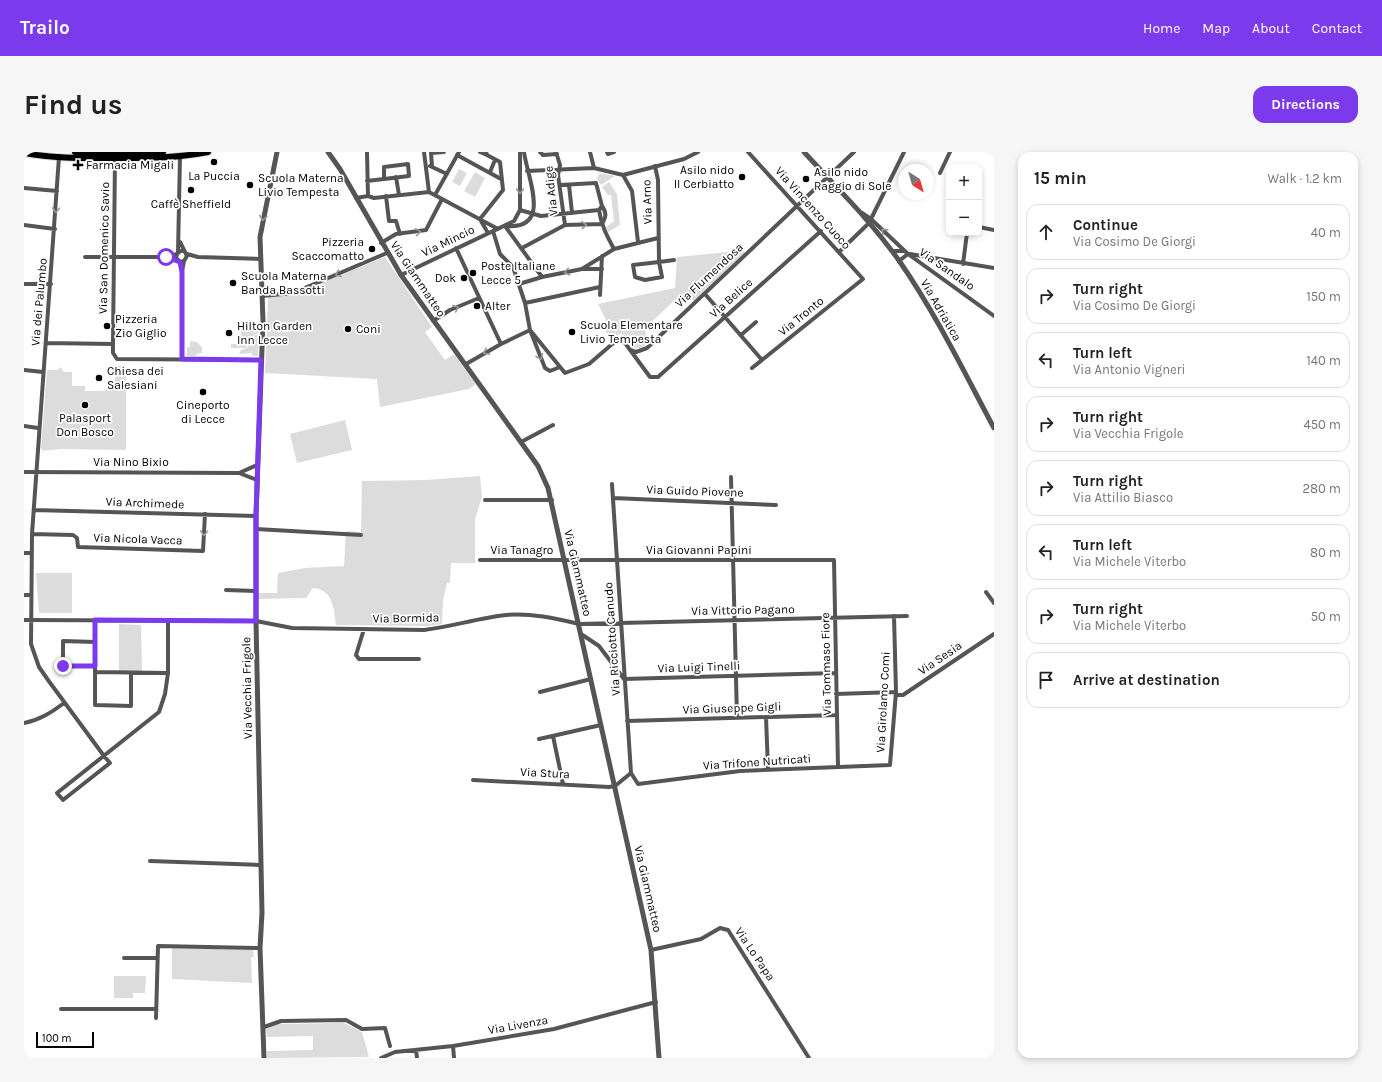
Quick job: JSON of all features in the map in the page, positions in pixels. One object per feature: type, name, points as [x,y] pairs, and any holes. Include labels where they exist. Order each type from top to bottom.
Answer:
[{"type":"main road","points":[[76,152],[115,156],[145,152],[162,152]]},
{"type":"main road","points":[[24,153],[59,157],[180,157],[208,152]]},
{"type":"street","name":"Via Vecchia Frigole","points":[[264,1058],[260,948],[262,913],[256,621],[257,465],[263,321],[260,237],[277,152]]},
{"type":"street","name":"Via Giammatteo","points":[[328,152],[340,169],[381,243],[401,275],[521,442],[544,478],[552,500],[651,950],[659,1058]]},
{"type":"street","points":[[367,152],[368,196]]},
{"type":"street","points":[[424,152],[429,192]]},
{"type":"street","points":[[432,166],[431,153],[444,152]]},
{"type":"street","points":[[480,152],[500,162],[503,190],[480,219]]},
{"type":"street","points":[[505,226],[514,221],[522,210],[520,152]]},
{"type":"street","points":[[505,226],[518,226],[529,220],[534,211],[534,192],[527,170],[524,152]]},
{"type":"street","name":"Via Adige","points":[[522,248],[565,225],[558,175],[560,168],[556,153],[543,155],[540,152]]},
{"type":"street","points":[[590,152],[594,168]]},
{"type":"street","points":[[608,152],[608,154],[614,152]]},
{"type":"street","points":[[527,170],[594,168],[623,175],[684,158],[698,152]]},
{"type":"street","name":"Via Vincenzo Cuoco","points":[[748,152],[798,205],[863,279]]},
{"type":"street","name":"Via Adriatica","points":[[804,152],[858,210],[907,253]]},
{"type":"street","name":"Via Flumendosa","points":[[631,350],[636,352],[647,348],[854,152]]},
{"type":"street","points":[[839,252],[870,221],[904,152]]},
{"type":"street","points":[[940,173],[950,152]]},
{"type":"street","points":[[435,195],[458,153],[502,179]]},
{"type":"street","name":"Via San Domenico Savio","points":[[113,344],[115,156]]},
{"type":"street","name":"Via dei Palumbo","points":[[59,157],[51,284],[38,428],[37,472],[32,534],[30,620],[31,644],[39,667],[104,756]]},
{"type":"street","points":[[180,157],[177,253],[182,260]]},
{"type":"street","points":[[490,172],[496,160]]},
{"type":"street","points":[[367,181],[384,179],[396,177],[409,176],[408,164],[384,167],[384,179]]},
{"type":"street","points":[[426,166],[432,166],[447,174]]},
{"type":"street","name":"Via Arno","points":[[655,166],[658,180],[658,238],[659,262],[662,277],[645,280],[635,277],[632,265],[659,262]]},
{"type":"street","points":[[623,175],[632,191],[638,242]]},
{"type":"street","points":[[396,177],[399,195]]},
{"type":"street","points":[[560,185],[596,183],[601,208],[602,224],[614,249]]},
{"type":"street","name":"Via Adige","points":[[569,185],[572,213]]},
{"type":"street","points":[[24,188],[57,191]]},
{"type":"street","points":[[356,198],[368,196],[374,198],[429,192],[480,219],[495,230],[500,254],[513,267],[525,303],[530,330],[545,368],[550,371],[560,367]]},
{"type":"street","points":[[386,196],[389,221],[396,221],[400,234]]},
{"type":"street","points":[[381,243],[400,234],[426,230],[442,199]]},
{"type":"street","points":[[522,210],[534,211],[540,216],[601,208]]},
{"type":"street","points":[[480,219],[488,233]]},
{"type":"street","name":"Via Adriatica","points":[[870,221],[899,261],[928,306],[994,428]]},
{"type":"street","points":[[565,225],[602,224]]},
{"type":"street","points":[[24,225],[55,229]]},
{"type":"street","points":[[505,226],[542,277]]},
{"type":"street","name":"Via Mincio","points":[[401,275],[505,226]]},
{"type":"street","points":[[982,228],[994,230]]},
{"type":"street","name":"Via Belice","points":[[631,350],[650,377],[658,377],[821,231]]},
{"type":"street","points":[[963,264],[967,236]]},
{"type":"street","points":[[582,269],[614,249],[658,238]]},
{"type":"street","points":[[178,240],[185,253]]},
{"type":"street","points":[[456,248],[501,344]]},
{"type":"street","points":[[892,251],[994,268]]},
{"type":"street","points":[[166,257],[177,253],[185,253],[198,257]]},
{"type":"street","points":[[182,359],[182,260],[185,253]]},
{"type":"street","points":[[262,296],[293,292],[387,253]]},
{"type":"street","points":[[899,261],[907,253]]},
{"type":"street","name":"Via Sandalo","points":[[907,253],[994,316]]},
{"type":"street","points":[[600,295],[602,256]]},
{"type":"street","points":[[85,257],[166,257],[182,260],[198,257],[261,259]]},
{"type":"street","points":[[659,262],[674,260]]},
{"type":"street","points":[[519,284],[542,277],[582,269],[602,269]]},
{"type":"street","name":"Via Tronto","points":[[752,368],[863,279]]},
{"type":"street","points":[[24,284],[51,284]]},
{"type":"street","points":[[525,303],[600,287]]},
{"type":"street","points":[[705,294],[762,360]]},
{"type":"street","points":[[434,320],[450,310],[479,298]]},
{"type":"street","points":[[741,335],[756,322]]},
{"type":"street","points":[[466,364],[501,344],[530,330]]},
{"type":"street","points":[[530,330],[565,372],[589,364],[618,340],[622,340],[631,350]]},
{"type":"street","points":[[46,343],[113,344],[113,353],[117,359],[261,360]]},
{"type":"street","points":[[24,370],[43,372]]},
{"type":"street","points":[[521,442],[553,424]]},
{"type":"street","points":[[24,426],[38,428]]},
{"type":"street","name":"Via Nino Bixio","points":[[239,473],[257,465]]},
{"type":"street","name":"Via Nino Bixio","points":[[24,472],[239,473],[257,480]]},
{"type":"street","points":[[731,477],[737,718]]},
{"type":"street","name":"Via Ricciotto Canudo","points":[[612,484],[631,773]]},
{"type":"street","name":"Via Guido Piovene","points":[[613,498],[776,505]]},
{"type":"street","points":[[485,500],[552,500]]},
{"type":"street","name":"Via Archimede","points":[[34,510],[256,516]]},
{"type":"street","name":"Via Nicola Vacca","points":[[32,534],[72,535],[78,541],[78,547],[203,551],[206,514]]},
{"type":"street","points":[[256,529],[360,535]]},
{"type":"street","points":[[24,553],[32,553]]},
{"type":"street","name":"Via Tanagro","points":[[480,560],[564,560]]},
{"type":"street","name":"Via Giovanni Papini","points":[[564,560],[834,560]]},
{"type":"street","name":"Via Tommaso Fiore","points":[[834,560],[838,767]]},
{"type":"street","points":[[226,590],[256,591]]},
{"type":"street","points":[[994,597],[986,592],[994,603]]},
{"type":"street","points":[[24,595],[31,595]]},
{"type":"street","name":"Via Bormida","points":[[24,620],[256,621],[292,628],[430,630],[482,619],[523,614],[558,618],[579,624]]},
{"type":"street","name":"Via Girolamo Comi","points":[[890,765],[896,694],[894,616]]},
{"type":"street","name":"Via Vittorio Pagano","points":[[579,624],[907,616]]},
{"type":"street","points":[[95,620],[95,705],[131,706],[131,673]]},
{"type":"street","points":[[104,756],[110,763],[62,800],[57,793],[159,712],[166,694],[168,673],[168,620]]},
{"type":"street","points":[[364,629],[356,651],[356,655],[359,659],[419,659]]},
{"type":"street","points":[[582,634],[599,646],[624,679]]},
{"type":"street","name":"Via Sesia","points":[[896,694],[902,695],[994,634]]},
{"type":"street","points":[[95,642],[63,642],[63,666],[95,666]]},
{"type":"street","points":[[95,672],[168,673]]},
{"type":"street","name":"Via Luigi Tinelli","points":[[624,679],[836,673]]},
{"type":"street","points":[[540,692],[591,679]]},
{"type":"street","points":[[836,694],[896,694]]},
{"type":"street","points":[[24,723],[36,720],[46,715],[64,703]]},
{"type":"street","name":"Via Giuseppe Gigli","points":[[627,721],[837,715]]},
{"type":"street","points":[[766,717],[768,769]]},
{"type":"street","points":[[538,740],[601,725]]},
{"type":"street","points":[[553,736],[563,784]]},
{"type":"street","name":"Via Trifone Nutricati","points":[[631,773],[638,784],[740,770],[890,765]]},
{"type":"street","points":[[615,786],[631,773]]},
{"type":"street","name":"Via Stura","points":[[473,780],[608,787],[615,786]]},
{"type":"street","points":[[150,861],[260,865]]},
{"type":"street","name":"Via Lo Papa","points":[[651,950],[701,939],[720,928],[728,930],[809,1058]]},
{"type":"street","points":[[156,1018],[158,946],[260,948]]},
{"type":"street","points":[[124,958],[157,958]]},
{"type":"street","name":"Via Livenza","points":[[382,1058],[394,1052],[453,1046],[554,1029],[656,1002]]},
{"type":"street","points":[[61,1009],[156,1009]]},
{"type":"street","points":[[264,1027],[281,1021],[346,1020],[362,1029],[385,1028],[390,1046]]},
{"type":"street","points":[[453,1046],[454,1058]]},
{"type":"street","points":[[416,1050],[417,1058]]},
{"type":"shaded area","points":[[459,169],[467,173],[460,186],[452,182]]},
{"type":"shaded area","points":[[475,172],[485,178],[475,197],[464,191]]},
{"type":"shaded area","points":[[599,173],[615,176],[601,185],[597,179]]},
{"type":"shaded area","points":[[609,182],[617,194],[620,225],[608,232],[606,227],[614,221],[611,195],[608,195],[602,187]]},
{"type":"shaded area","points":[[741,248],[745,253],[693,301],[687,295],[679,302],[676,299],[645,328],[648,343],[640,348],[633,348],[621,333],[613,340],[600,325],[606,320],[598,304],[675,288],[677,257],[739,251]]},
{"type":"shaded area","name":"Coni","points":[[385,257],[432,327],[425,332],[445,360],[454,354],[476,384],[469,389],[380,407],[377,379],[265,373],[268,297],[296,293]]},
{"type":"shaded area","points":[[241,326],[260,326],[259,333],[254,335],[246,348],[231,348],[231,344],[241,344]]},
{"type":"shaded area","points":[[259,334],[258,356],[252,356],[252,353],[239,354],[241,350],[247,348],[255,335]]},
{"type":"shaded area","points":[[190,341],[197,342],[202,347],[202,353],[196,354],[196,356],[187,356],[187,347],[190,347]]},
{"type":"shaded area","name":"Palasport Don Bosco","points":[[118,366],[126,366],[126,450],[62,449],[43,451],[41,448],[47,370],[58,370],[60,367],[64,372],[72,372],[72,386],[85,386],[85,391],[102,391],[110,389],[113,386]]},
{"type":"shaded area","points":[[345,420],[352,450],[297,463],[290,434]]},
{"type":"shaded area","points":[[480,476],[482,497],[475,519],[475,563],[451,563],[450,583],[447,583],[443,600],[442,624],[427,626],[336,625],[333,607],[329,596],[320,589],[313,588],[306,598],[258,599],[258,593],[277,593],[278,573],[305,568],[344,566],[346,531],[361,532],[362,481],[426,480]]},
{"type":"shaded area","points":[[36,573],[72,573],[72,613],[39,613]]},
{"type":"shaded area","points":[[119,624],[141,625],[142,671],[119,671]]},
{"type":"shaded area","points":[[172,948],[253,950],[254,957],[251,957],[252,983],[172,979]]},
{"type":"shaded area","points":[[114,976],[146,976],[145,993],[133,993],[133,998],[114,998]]},
{"type":"shaded area","points":[[344,1023],[362,1032],[369,1057],[267,1058],[267,1051],[313,1050],[313,1036],[267,1037],[266,1029],[277,1024]]},
{"type":"place","name":"La Puccia","points":[[214,162]]},
{"type":"place","name":"Farmacia Migali","points":[[78,165]]},
{"type":"place","name":"Asilo nido Il Cerbiatto","points":[[742,177]]},
{"type":"place","name":"Asilo nido Raggio di Sole","points":[[806,179]]},
{"type":"place","name":"Scuola Materna Livio Tempesta","points":[[250,185]]},
{"type":"place","name":"Caffè Sheffield","points":[[191,190]]},
{"type":"place","name":"Pizzeria Scaccomatto","points":[[372,249]]},
{"type":"place","name":"Poste Italiane Lecce 5","points":[[473,273]]},
{"type":"place","name":"Dok","points":[[464,278]]},
{"type":"place","name":"Scuola Materna Banda Bassotti","points":[[233,283]]},
{"type":"place","name":"Alter","points":[[477,306]]},
{"type":"place","name":"Pizzeria Zio Giglio","points":[[107,326]]},
{"type":"place","name":"Coni","points":[[348,329]]},
{"type":"place","name":"Scuola Elementare Livio Tempesta","points":[[572,332]]},
{"type":"place","name":"Hilton Garden Inn Lecce","points":[[229,333]]},
{"type":"place","name":"Chiesa dei Salesiani","points":[[99,378]]},
{"type":"place","name":"Cineporto di Lecce","points":[[203,392]]},
{"type":"place","name":"Palasport Don Bosco","points":[[85,405]]},
{"type":"route","points":[[63,666],[95,666],[95,620],[256,621],[256,516],[261,360],[182,359],[182,272],[180,262],[166,257]]}]
